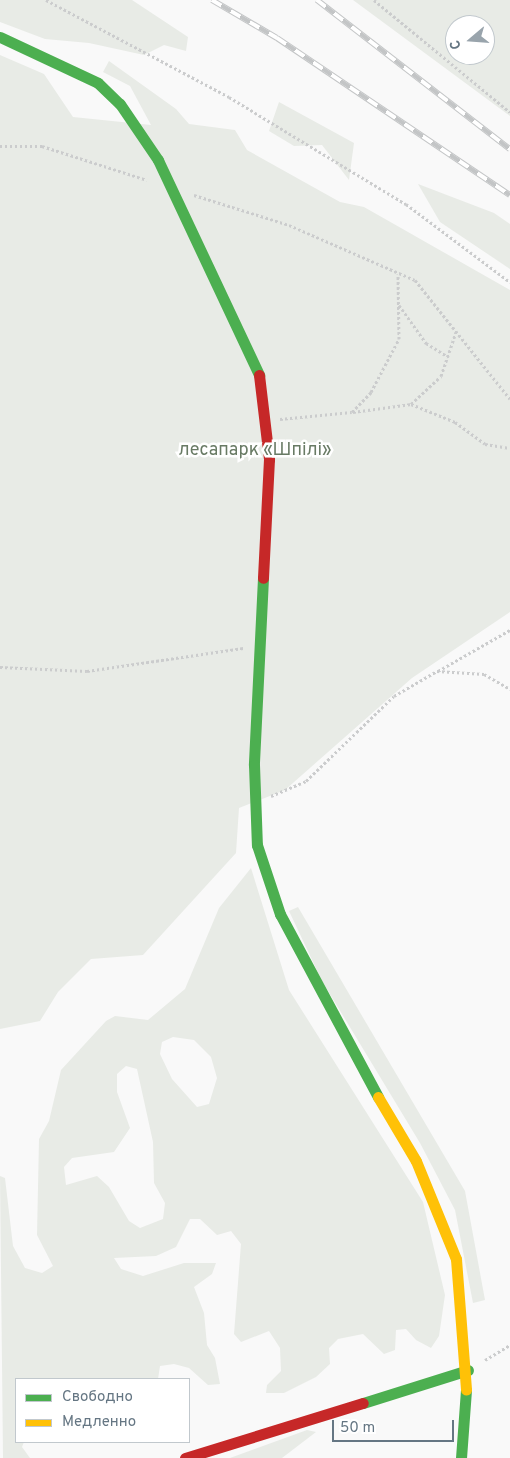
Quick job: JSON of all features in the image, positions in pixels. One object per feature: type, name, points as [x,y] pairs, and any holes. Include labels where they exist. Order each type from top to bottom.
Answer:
[{"type":"street","points":[[0,37],[98,83],[142,134],[172,188],[259,373],[269,459],[259,646],[254,803],[257,845],[280,914],[358,1063],[416,1161],[456,1259],[468,1370],[462,1458]]},
{"type":"street","points":[[185,1458],[468,1370]]},
{"type":"path","points":[[46,0],[229,98],[397,199],[510,282]]},
{"type":"path","points":[[374,0],[510,112]]},
{"type":"path","points":[[0,146],[42,146],[289,225],[415,280],[510,399]]},
{"type":"path","points":[[352,412],[371,392],[400,339],[398,274]]},
{"type":"path","points":[[399,304],[426,343],[448,357]]},
{"type":"path","points":[[411,404],[441,376],[456,332]]},
{"type":"path","points":[[264,421],[411,404],[455,422],[485,444],[510,448]]},
{"type":"path","points":[[254,803],[306,781],[394,696],[510,630]]},
{"type":"path","points":[[0,668],[88,671],[259,646]]},
{"type":"path","points":[[437,671],[484,674],[510,689]]},
{"type":"path","points":[[468,1370],[510,1346]]},
{"type":"green space","points":[[0,0],[132,0],[188,37],[186,51],[164,45],[144,55],[89,43],[45,39],[0,22]]},
{"type":"green space","points":[[353,0],[510,0],[510,116]]},
{"type":"green space","name":"лесапарк «Шпілі»","points":[[0,55],[44,74],[73,117],[151,125],[130,86],[103,72],[109,61],[176,109],[189,124],[235,130],[247,150],[340,202],[364,207],[510,290],[510,612],[412,678],[285,790],[239,808],[236,853],[143,955],[91,959],[58,992],[40,1021],[0,1029]]},
{"type":"green space","points":[[279,102],[354,143],[349,180],[322,145],[294,146],[269,131]]},
{"type":"green space","points":[[418,184],[494,213],[510,224],[510,269],[440,222]]},
{"type":"green space","points":[[251,868],[289,990],[423,1202],[445,1295],[439,1336],[431,1348],[416,1340],[406,1329],[396,1330],[395,1350],[384,1354],[363,1334],[338,1339],[329,1348],[330,1364],[316,1377],[284,1393],[266,1393],[267,1385],[281,1371],[280,1348],[269,1331],[241,1342],[234,1334],[241,1244],[231,1231],[217,1235],[200,1219],[190,1219],[176,1247],[156,1256],[114,1258],[121,1269],[143,1276],[184,1263],[216,1263],[212,1274],[194,1287],[204,1313],[207,1345],[215,1358],[220,1384],[208,1385],[189,1368],[174,1364],[160,1366],[158,1378],[15,1378],[15,1443],[24,1443],[22,1447],[30,1458],[3,1458],[0,1176],[5,1178],[13,1246],[25,1268],[42,1273],[53,1266],[37,1235],[39,1139],[49,1121],[61,1070],[106,1021],[115,1016],[148,1020],[185,989],[219,908]],"holes":[[[173,1037],[194,1040],[211,1057],[217,1078],[209,1104],[197,1107],[172,1079],[160,1054],[162,1042]],[[126,1066],[137,1069],[153,1142],[154,1183],[165,1203],[163,1219],[140,1228],[129,1221],[109,1187],[97,1176],[66,1185],[64,1167],[72,1158],[114,1152],[130,1128],[117,1092],[117,1074]]]},
{"type":"green space","points":[[298,907],[465,1191],[485,1300],[473,1303],[455,1210],[420,1143],[322,981],[289,911]]},
{"type":"green space","points":[[307,1430],[316,1432],[282,1458],[230,1458]]},
{"type":"railway","points":[[212,0],[277,38],[510,195]]},
{"type":"railway","points":[[317,0],[510,149]]},
{"type":"traffic: fast","points":[[0,37],[98,83],[120,104],[158,160],[259,375]]},
{"type":"traffic: fast","points":[[263,578],[254,765],[257,845],[280,914],[378,1097]]},
{"type":"traffic: fast","points":[[363,1403],[468,1370]]},
{"type":"traffic: fast","points":[[461,1458],[466,1390]]},
{"type":"traffic: slow","points":[[378,1097],[416,1161],[456,1259],[466,1390]]},
{"type":"traffic: jam","points":[[259,375],[269,459],[263,578]]},
{"type":"traffic: jam","points":[[185,1458],[363,1403]]}]
